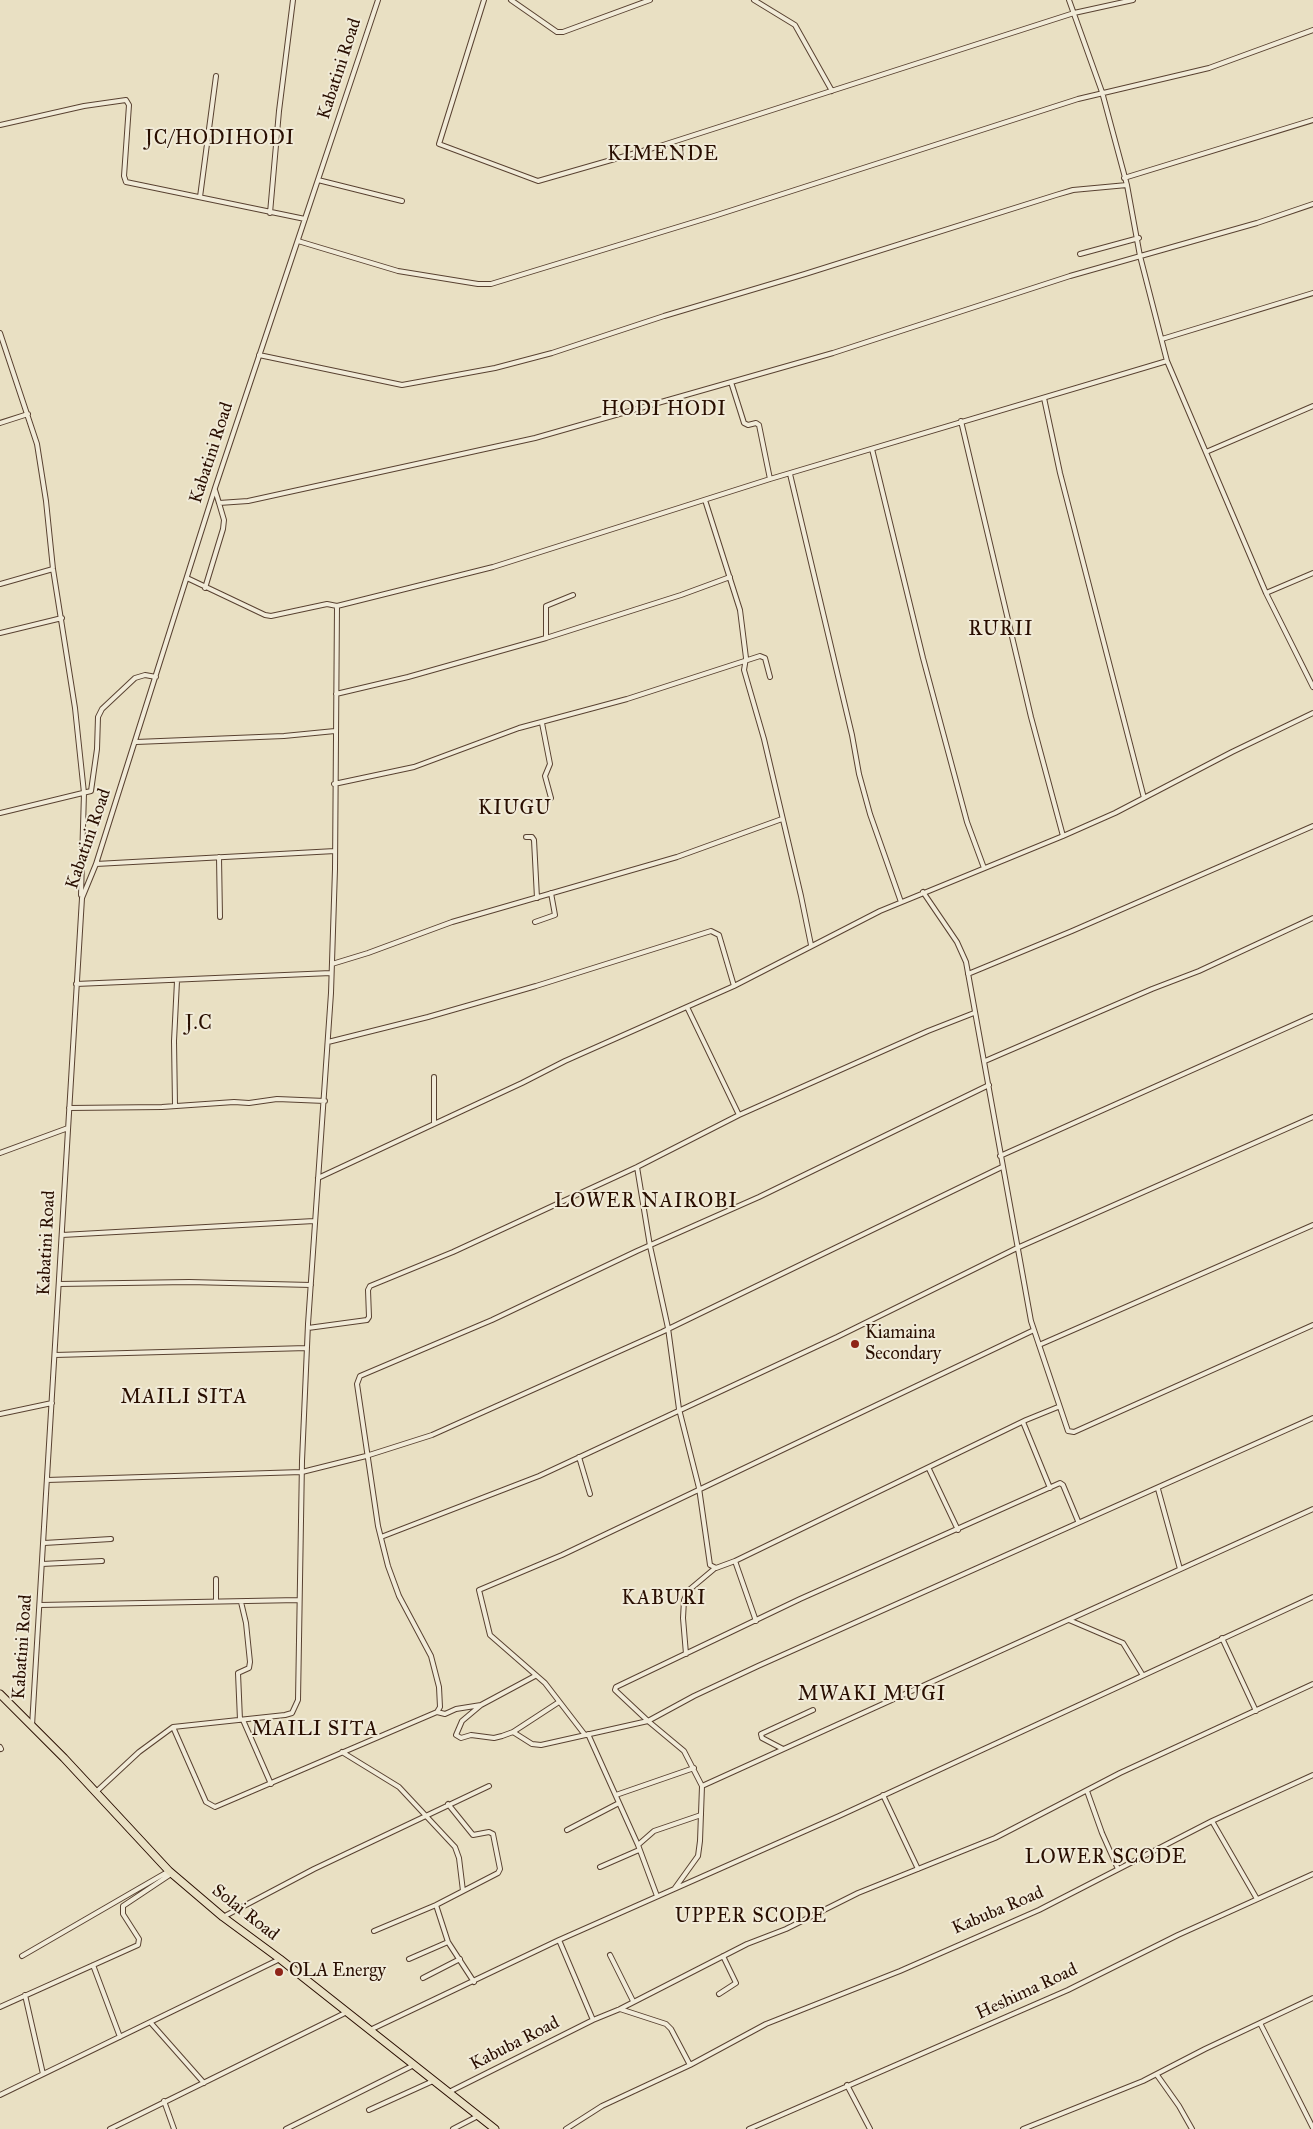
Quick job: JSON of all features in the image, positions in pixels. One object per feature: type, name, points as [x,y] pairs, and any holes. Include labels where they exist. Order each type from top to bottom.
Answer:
[{"type":"highway","name":"Solai Road","points":[[0,1694],[171,1872],[222,1917],[280,1959],[412,2066],[449,2092],[495,2129]]},
{"type":"street","points":[[270,213],[279,111],[293,0]]},
{"type":"street","name":"Kabatini Road","points":[[32,1726],[82,898],[96,864],[215,488],[378,0]]},
{"type":"street","points":[[484,0],[439,144],[538,181],[832,91],[1074,13],[1133,0]]},
{"type":"street","points":[[511,0],[557,32],[563,32],[650,0]]},
{"type":"street","points":[[754,0],[795,25],[832,91]]},
{"type":"street","points":[[1069,0],[1102,92],[1127,185],[1139,238],[1140,256],[1167,361],[1266,593],[1313,687]]},
{"type":"street","points":[[298,241],[398,271],[478,284],[491,284],[714,216],[870,164],[1102,92],[1209,68],[1313,30]]},
{"type":"street","points":[[200,197],[216,76]]},
{"type":"street","points":[[0,125],[84,106],[126,100],[129,105],[125,180],[129,183],[305,219]]},
{"type":"street","points":[[1124,178],[1313,120]]},
{"type":"street","points":[[318,180],[402,201]]},
{"type":"street","points":[[260,355],[402,385],[495,368],[552,353],[664,316],[806,274],[1072,190],[1127,185]]},
{"type":"street","points":[[219,503],[248,501],[289,493],[526,440],[833,353],[1061,278],[1257,223],[1313,204]]},
{"type":"street","points":[[1080,254],[1139,238]]},
{"type":"street","points":[[1162,339],[1313,292]]},
{"type":"street","points":[[0,333],[37,444],[46,501],[53,569],[75,708],[84,793],[80,878],[82,898]]},
{"type":"street","points":[[186,578],[271,616],[327,604],[337,606],[493,567],[770,479],[1167,361]]},
{"type":"street","points":[[731,382],[744,423],[748,425],[756,423],[759,425],[770,479]]},
{"type":"street","points":[[1044,398],[1060,472],[1144,798]]},
{"type":"street","points":[[1206,452],[1313,406]]},
{"type":"street","points":[[0,423],[28,414]]},
{"type":"street","points":[[961,421],[1031,717],[1063,836]]},
{"type":"street","points":[[872,449],[923,658],[967,822],[984,868]]},
{"type":"street","points":[[790,474],[852,735],[859,774],[870,814],[901,902]]},
{"type":"street","points":[[205,588],[224,520],[215,488]]},
{"type":"street","points":[[705,500],[740,610],[745,648],[744,670],[782,819],[811,945]]},
{"type":"street","points":[[0,584],[53,569]]},
{"type":"street","points":[[1266,593],[1313,573]]},
{"type":"street","points":[[336,694],[408,677],[546,638],[681,595],[730,577]]},
{"type":"street","points":[[546,638],[546,606],[573,595]]},
{"type":"street","points":[[96,1792],[139,1752],[173,1727],[285,1715],[292,1713],[296,1707],[302,1472],[310,1284],[325,1101],[332,964],[337,606]]},
{"type":"street","points":[[0,633],[62,618]]},
{"type":"street","points":[[334,784],[414,767],[511,731],[628,700],[696,676],[764,656],[770,677]]},
{"type":"street","points":[[0,813],[90,791],[97,749],[98,717],[102,709],[135,678],[145,675],[156,677]]},
{"type":"street","points":[[318,1178],[565,1061],[734,986],[811,945],[901,902],[1063,836],[1144,798],[1232,752],[1313,713]]},
{"type":"street","points":[[542,723],[550,764],[545,776],[551,798]]},
{"type":"street","points":[[136,742],[284,736],[335,731]]},
{"type":"street","points":[[332,964],[368,953],[452,922],[686,854],[782,819]]},
{"type":"street","points":[[968,974],[1313,826]]},
{"type":"street","points":[[526,837],[534,840],[537,898]]},
{"type":"street","points":[[96,864],[335,851]]},
{"type":"street","points":[[220,857],[220,917]]},
{"type":"street","points":[[923,892],[962,951],[985,1061],[1002,1167],[1034,1330],[1058,1407],[1065,1427],[1070,1433],[1313,1325]]},
{"type":"street","points":[[535,922],[555,915],[551,893]]},
{"type":"street","points":[[985,1061],[1198,971],[1313,918]]},
{"type":"street","points":[[328,1042],[428,1017],[536,986],[711,931],[719,935],[734,986]]},
{"type":"street","points":[[76,984],[331,973]]},
{"type":"street","points":[[175,1105],[174,1041],[177,981]]},
{"type":"street","points":[[687,1007],[739,1115]]},
{"type":"street","points":[[308,1328],[367,1320],[370,1315],[369,1286],[426,1265],[637,1167],[739,1115],[928,1031],[974,1014]]},
{"type":"street","points":[[1000,1156],[1313,1016]]},
{"type":"street","points":[[434,1078],[434,1124]]},
{"type":"street","points":[[437,1712],[440,1707],[439,1687],[431,1656],[399,1596],[388,1566],[381,1537],[366,1456],[365,1432],[357,1384],[360,1376],[492,1320],[759,1197],[989,1084]]},
{"type":"street","points":[[69,1108],[249,1103],[277,1099],[325,1101]]},
{"type":"street","points":[[381,1537],[539,1476],[679,1409],[837,1337],[1017,1248],[1313,1118]]},
{"type":"street","points":[[0,1153],[68,1128]]},
{"type":"street","points":[[637,1167],[650,1246],[668,1328],[679,1409],[699,1488],[710,1565],[714,1569]]},
{"type":"street","points":[[47,1480],[302,1472],[366,1456],[432,1435],[668,1328],[1002,1167]]},
{"type":"street","points":[[62,1236],[314,1221]]},
{"type":"street","points":[[1039,1345],[1313,1225]]},
{"type":"street","points":[[59,1284],[209,1282],[310,1284]]},
{"type":"street","points":[[657,1896],[616,1795],[586,1734],[545,1683],[490,1636],[479,1590],[562,1555],[699,1488],[785,1450],[1034,1330]]},
{"type":"street","points":[[55,1355],[307,1348]]},
{"type":"street","points":[[0,1414],[52,1403]]},
{"type":"street","points":[[686,1654],[683,1618],[684,1600],[689,1590],[714,1569],[735,1561],[1023,1422],[1058,1407]]},
{"type":"street","points":[[513,1732],[532,1744],[538,1745],[648,1721],[694,1696],[1078,1521],[1158,1489],[1313,1418]]},
{"type":"street","points":[[1023,1422],[1050,1488]]},
{"type":"street","points":[[579,1456],[590,1494]]},
{"type":"street","points":[[929,1469],[958,1530]]},
{"type":"street","points":[[674,1890],[698,1856],[702,1786],[684,1751],[623,1700],[616,1692],[616,1687],[756,1621],[1050,1488],[1062,1484],[1078,1521]]},
{"type":"street","points":[[1158,1489],[1180,1569]]},
{"type":"street","points":[[702,1786],[1313,1509]]},
{"type":"street","points":[[44,1543],[111,1539]]},
{"type":"street","points":[[42,1564],[102,1561]]},
{"type":"street","points":[[735,1561],[756,1621]]},
{"type":"street","points":[[216,1579],[216,1600]]},
{"type":"street","points":[[369,2031],[559,1940],[883,1795],[1142,1674],[1313,1597]]},
{"type":"street","points":[[40,1605],[216,1600],[241,1602],[299,1600]]},
{"type":"street","points":[[241,1602],[246,1623],[250,1662],[249,1668],[239,1672],[237,1675],[242,1720],[271,1784]]},
{"type":"street","points":[[1069,1620],[1123,1643],[1142,1674]]},
{"type":"street","points":[[1222,1638],[1256,1711]]},
{"type":"street","points":[[535,1676],[471,1712],[457,1729],[456,1735],[461,1738],[471,1735],[494,1738],[513,1732],[559,1702]]},
{"type":"street","name":"Kabuba Road","points":[[449,2092],[593,2020],[620,2009],[747,1944],[786,1929],[858,1893],[995,1838],[1088,1791],[1313,1684]]},
{"type":"street","points":[[173,1727],[206,1802],[210,1807],[215,1808],[437,1712],[445,1714],[469,1706],[481,1705]]},
{"type":"street","points":[[469,1706],[471,1712]]},
{"type":"street","points":[[783,1749],[762,1738],[761,1734],[813,1710]]},
{"type":"street","points":[[342,1752],[394,1783],[455,1847],[459,1858],[463,1891]]},
{"type":"street","points":[[616,1795],[694,1768]]},
{"type":"street","name":"Kabuba Road","points":[[566,2129],[602,2106],[690,2065],[775,2020],[900,1971],[1039,1910],[1212,1821],[1313,1775]]},
{"type":"street","points":[[222,1917],[314,1869],[368,1845],[448,1804],[490,1786]]},
{"type":"street","points":[[1088,1791],[1102,1834],[1118,1869]]},
{"type":"street","points":[[883,1795],[918,1868]]},
{"type":"street","points":[[568,1830],[619,1803]]},
{"type":"street","points":[[374,1931],[436,1905],[498,1873],[499,1865],[491,1832],[474,1835],[448,1804]]},
{"type":"street","points":[[600,1867],[638,1848],[654,1831],[701,1814]]},
{"type":"street","points":[[1212,1821],[1257,1899]]},
{"type":"street","points":[[22,1956],[171,1872]]},
{"type":"street","points":[[0,2006],[140,1944],[140,1938],[123,1914],[123,1906],[171,1872]]},
{"type":"street","name":"Heshima Road","points":[[750,2129],[1068,1990],[1178,1935],[1313,1874]]},
{"type":"street","points":[[436,1905],[448,1942],[474,1982]]},
{"type":"street","points":[[559,1940],[593,2020]]},
{"type":"street","points":[[409,1959],[448,1942]]},
{"type":"street","points":[[610,1955],[633,2001]]},
{"type":"street","points":[[719,1994],[736,1983],[723,1956]]},
{"type":"street","points":[[0,2095],[280,1959]]},
{"type":"street","points":[[423,1978],[460,1959]]},
{"type":"street","points":[[93,1964],[120,2036]]},
{"type":"street","points":[[25,1995],[43,2074]]},
{"type":"street","points":[[1023,2129],[1157,2075],[1205,2049],[1313,1998]]},
{"type":"street","points":[[620,2009],[666,2024],[671,2028],[690,2065]]},
{"type":"street","points":[[110,2129],[346,2013]]},
{"type":"street","points":[[151,2023],[204,2084]]},
{"type":"street","points":[[1260,2023],[1313,2128]]},
{"type":"street","points":[[286,2129],[412,2066]]},
{"type":"street","points":[[1157,2075],[1179,2106],[1192,2129]]},
{"type":"street","points":[[370,2110],[433,2081]]},
{"type":"street","points":[[847,2085],[870,2129]]},
{"type":"street","points":[[164,2102],[174,2129]]},
{"type":"street","points":[[453,2129],[478,2116]]},
{"type":"place","name":"Kiamaina Secondary","points":[[855,1344]]},
{"type":"place","name":"OLA Energy","points":[[279,1972]]},
{"type":"district","name":"JC/HODIHODI","points":[[220,139]]},
{"type":"district","name":"KIMENDE","points":[[663,155]]},
{"type":"district","name":"HODI HODI","points":[[664,410]]},
{"type":"district","name":"RURII","points":[[1001,630]]},
{"type":"district","name":"KIUGU","points":[[515,809]]},
{"type":"district","name":"J.C","points":[[199,1024]]},
{"type":"district","name":"LOWER NAIROBI","points":[[646,1202]]},
{"type":"district","name":"MAILI SITA","points":[[184,1398]]},
{"type":"district","name":"KABURI","points":[[664,1599]]},
{"type":"district","name":"MWAKI MUGI","points":[[872,1695]]},
{"type":"district","name":"MAILI SITA","points":[[315,1730]]},
{"type":"district","name":"LOWER SCODE","points":[[1106,1858]]},
{"type":"district","name":"UPPER SCODE","points":[[751,1917]]}]
